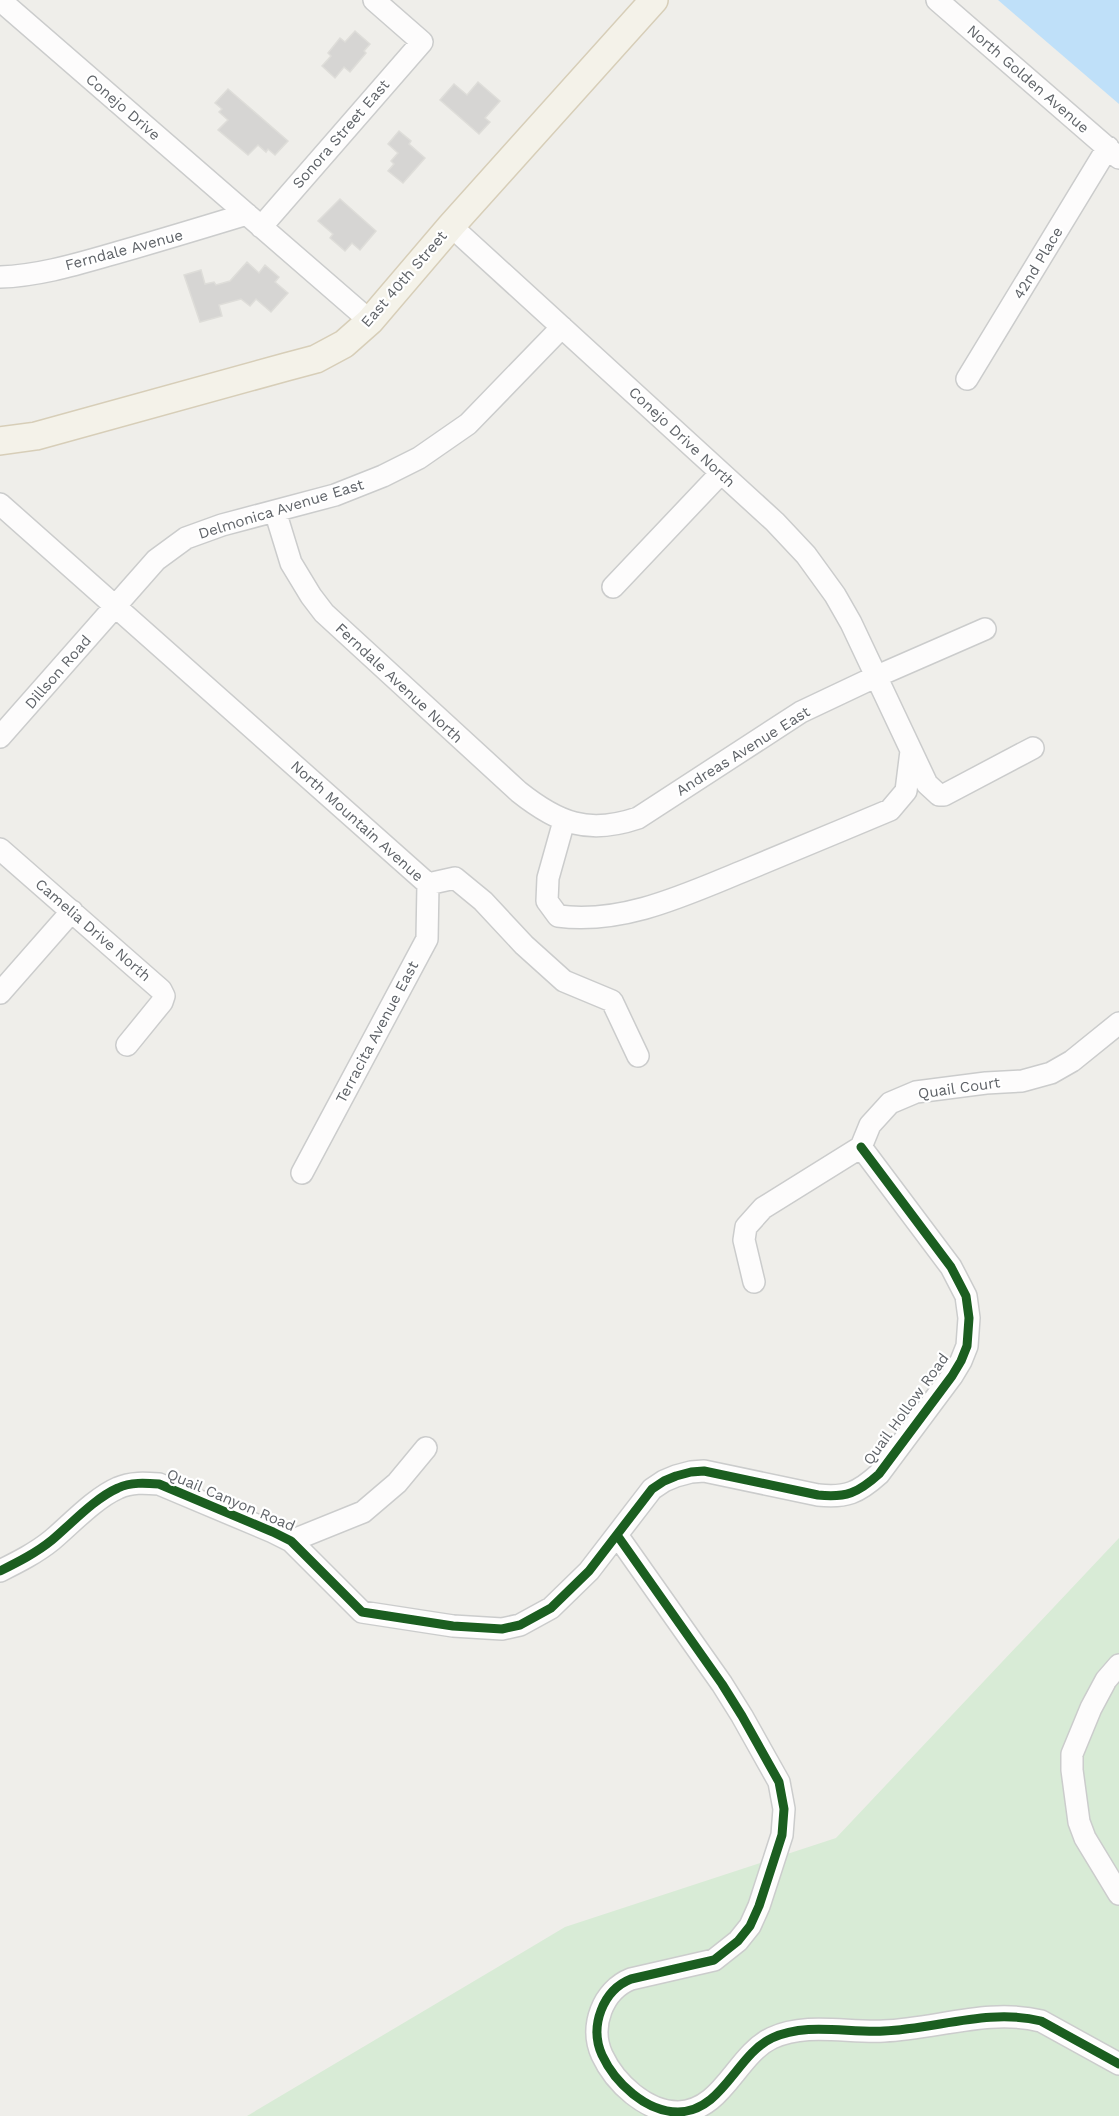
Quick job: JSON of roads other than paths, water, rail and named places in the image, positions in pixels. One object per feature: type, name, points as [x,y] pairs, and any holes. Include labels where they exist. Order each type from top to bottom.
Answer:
[{"type":"main road","name":"East 40th Street","points":[[1,443],[36,436],[316,359],[344,344],[370,321],[451,226],[654,0]]},
{"type":"street","name":"Conejo Drive","points":[[0,0],[370,321]]},
{"type":"street","name":"Sonora Street East","points":[[254,220],[422,42],[374,0]]},
{"type":"street","name":"North Golden Avenue","points":[[937,0],[1113,152]]},
{"type":"street","name":"42nd Place","points":[[968,379],[1113,152]]},
{"type":"street","name":"Ferndale Avenue","points":[[0,277],[15,277],[74,265],[167,239],[254,220]]},
{"type":"street","name":"Conejo Drive North","points":[[451,226],[775,522],[806,555],[835,595],[851,623],[927,784],[939,795],[944,795],[1033,748]]},
{"type":"street","name":"Delmonica Avenue East","points":[[115,606],[156,560],[186,538],[222,525],[335,495],[384,476],[444,443],[490,403],[562,327]]},
{"type":"street","points":[[613,587],[721,473]]},
{"type":"street","name":"North Mountain Avenue","points":[[1,503],[428,884],[454,878],[483,901],[524,945],[564,981],[612,1001],[638,1056]]},
{"type":"street","name":"Ferndale Avenue North","points":[[275,511],[291,563],[324,613],[519,792],[543,811],[564,821]]},
{"type":"street","name":"Dillson Road","points":[[0,737],[115,606]]},
{"type":"street","name":"Andreas Avenue East","points":[[564,821],[596,826],[617,825],[638,818],[801,712],[875,676],[985,629]]},
{"type":"street","points":[[564,821],[548,878],[547,901],[558,916],[576,919],[618,914],[673,900],[890,810],[906,791],[911,751]]},
{"type":"street","name":"Camelia Drive North","points":[[0,849],[161,990],[164,996],[162,1002],[127,1045]]},
{"type":"street","name":"Terracita Avenue East","points":[[302,1173],[426,939],[428,884]]},
{"type":"street","points":[[0,993],[72,911]]},
{"type":"street","name":"Quail Court","points":[[861,1147],[870,1125],[890,1103],[916,1092],[1022,1081],[1051,1073],[1072,1061],[1119,1023]]},
{"type":"street","points":[[754,1282],[744,1240],[746,1227],[764,1208],[861,1147]]},
{"type":"street","name":"Quail Hollow Road","points":[[551,1608],[589,1571],[636,1508],[652,1489],[664,1481],[691,1472],[704,1471],[818,1495],[849,1495],[868,1484],[879,1474],[952,1376],[967,1346],[969,1324],[966,1296],[951,1267],[861,1147]]},
{"type":"street","points":[[291,1541],[363,1512],[397,1484],[426,1448]]},
{"type":"street","name":"Quail Canyon Road","points":[[0,1571],[26,1558],[49,1542],[117,1488],[141,1483],[159,1484],[291,1541],[362,1612],[453,1626],[502,1629],[520,1625],[551,1608]]},
{"type":"street","points":[[617,1535],[742,1716],[779,1782],[784,1809],[782,1835],[759,1906],[750,1926],[738,1941],[714,1960],[631,1978],[620,1983],[608,1995],[602,2007],[598,2035],[602,2054],[620,2080],[645,2103],[668,2111],[681,2112],[694,2109],[707,2102],[757,2047],[783,2033],[825,2029],[884,2031],[997,2016],[1041,2021],[1119,2064]]},
{"type":"street","points":[[1119,1665],[1106,1680],[1091,1708],[1072,1754],[1072,1770],[1076,1806],[1085,1838],[1119,1894]]},
{"type":"water","points":[[998,0],[1119,0],[1119,104]]}]
